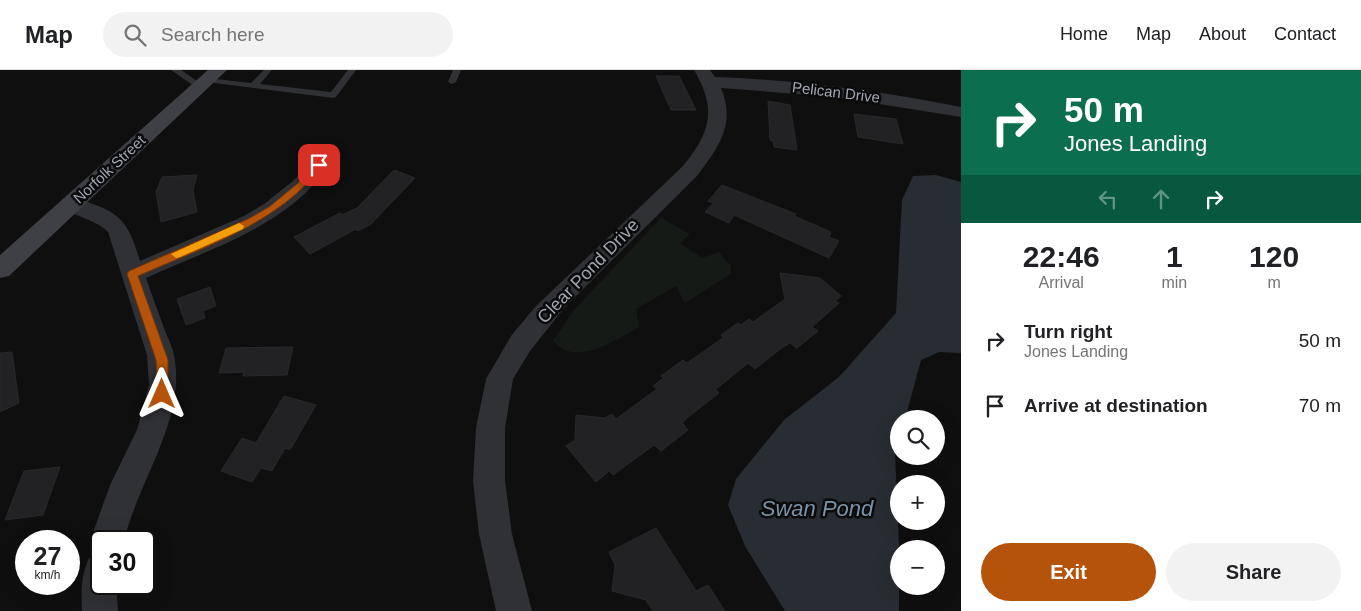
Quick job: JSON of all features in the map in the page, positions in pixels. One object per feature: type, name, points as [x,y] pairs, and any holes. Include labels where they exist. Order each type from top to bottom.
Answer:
[{"type":"main road","name":"Norfolk Street","points":[[0,269],[208,79]]},
{"type":"street","name":"Pelican Drive","points":[[706,76],[874,96],[961,112]]},
{"type":"street","name":"Clear Pond Drive","points":[[514,611],[500,559],[490,503],[491,417],[500,378],[520,345],[548,307],[690,171],[708,150],[719,126],[718,104],[706,76]]},
{"type":"street","points":[[133,274],[252,221],[272,209],[300,186],[319,165]]},
{"type":"street","points":[[71,204],[102,214],[115,223],[125,243],[133,274],[162,360],[162,394],[155,423],[120,498],[110,530]]},
{"type":"street","points":[[99,595],[100,611]]},
{"type":"lane","points":[[175,70],[208,79],[332,95],[352,70]]},
{"type":"lane","points":[[253,86],[268,70]]},
{"type":"lane","points":[[452,82],[456,70]]},
{"type":"shaded area","points":[[661,218],[690,234],[680,243],[702,258],[719,252],[731,266],[731,274],[685,303],[676,286],[636,309],[639,327],[596,349],[573,352],[562,349],[553,341],[574,310]]},
{"type":"water","name":"Swan Pond","points":[[936,175],[961,182],[961,353],[939,352],[921,360],[907,410],[890,410],[890,465],[896,465],[896,475],[890,475],[890,530],[898,530],[899,540],[890,540],[890,595],[899,595],[899,611],[785,611],[745,546],[728,505],[736,479],[784,420],[839,377],[896,313],[902,200],[913,176]]},
{"type":"building","points":[[656,76],[679,76],[696,110],[671,110]]},
{"type":"building","points":[[768,101],[790,105],[797,150],[774,147],[773,141],[770,140]]},
{"type":"building","points":[[854,114],[896,119],[903,144],[858,137]]},
{"type":"building","points":[[394,170],[415,178],[371,224],[358,231],[356,229],[310,254],[294,237],[340,213],[342,215],[357,208]]},
{"type":"building","points":[[197,175],[193,190],[197,212],[161,222],[156,192],[162,177]]},
{"type":"building","points":[[722,185],[796,214],[794,216],[831,232],[829,237],[839,241],[829,258],[734,215],[729,223],[705,212],[713,203],[708,201]]},
{"type":"building","points":[[780,273],[820,278],[841,296],[835,301],[839,303],[812,327],[818,331],[797,348],[790,343],[783,347],[755,369],[748,363],[715,390],[719,393],[682,423],[688,430],[661,451],[654,445],[613,475],[609,471],[596,482],[566,446],[575,440],[576,415],[605,418],[612,414],[616,419],[657,389],[653,386],[664,378],[661,376],[683,360],[687,363],[723,338],[721,335],[738,323],[741,325],[749,319],[753,322],[785,299]]},
{"type":"building","points":[[210,287],[216,306],[203,311],[205,318],[186,325],[177,299]]},
{"type":"building","points":[[293,347],[287,375],[243,376],[244,372],[219,373],[226,348]]},
{"type":"building","points":[[12,352],[19,403],[0,412],[0,353]]},
{"type":"building","points":[[284,396],[316,405],[290,450],[285,448],[272,471],[261,468],[252,482],[221,471],[242,438],[256,443]]},
{"type":"building","points":[[60,467],[43,515],[5,520],[24,471]]},
{"type":"building","points":[[656,528],[696,591],[708,585],[725,611],[653,611],[646,600],[612,591],[615,565],[609,552]]},
{"type":"slow traffic","points":[[176,254],[239,226]]},
{"type":"route","points":[[162,394],[162,360],[133,274],[252,221],[272,209],[300,186],[319,165]]}]
